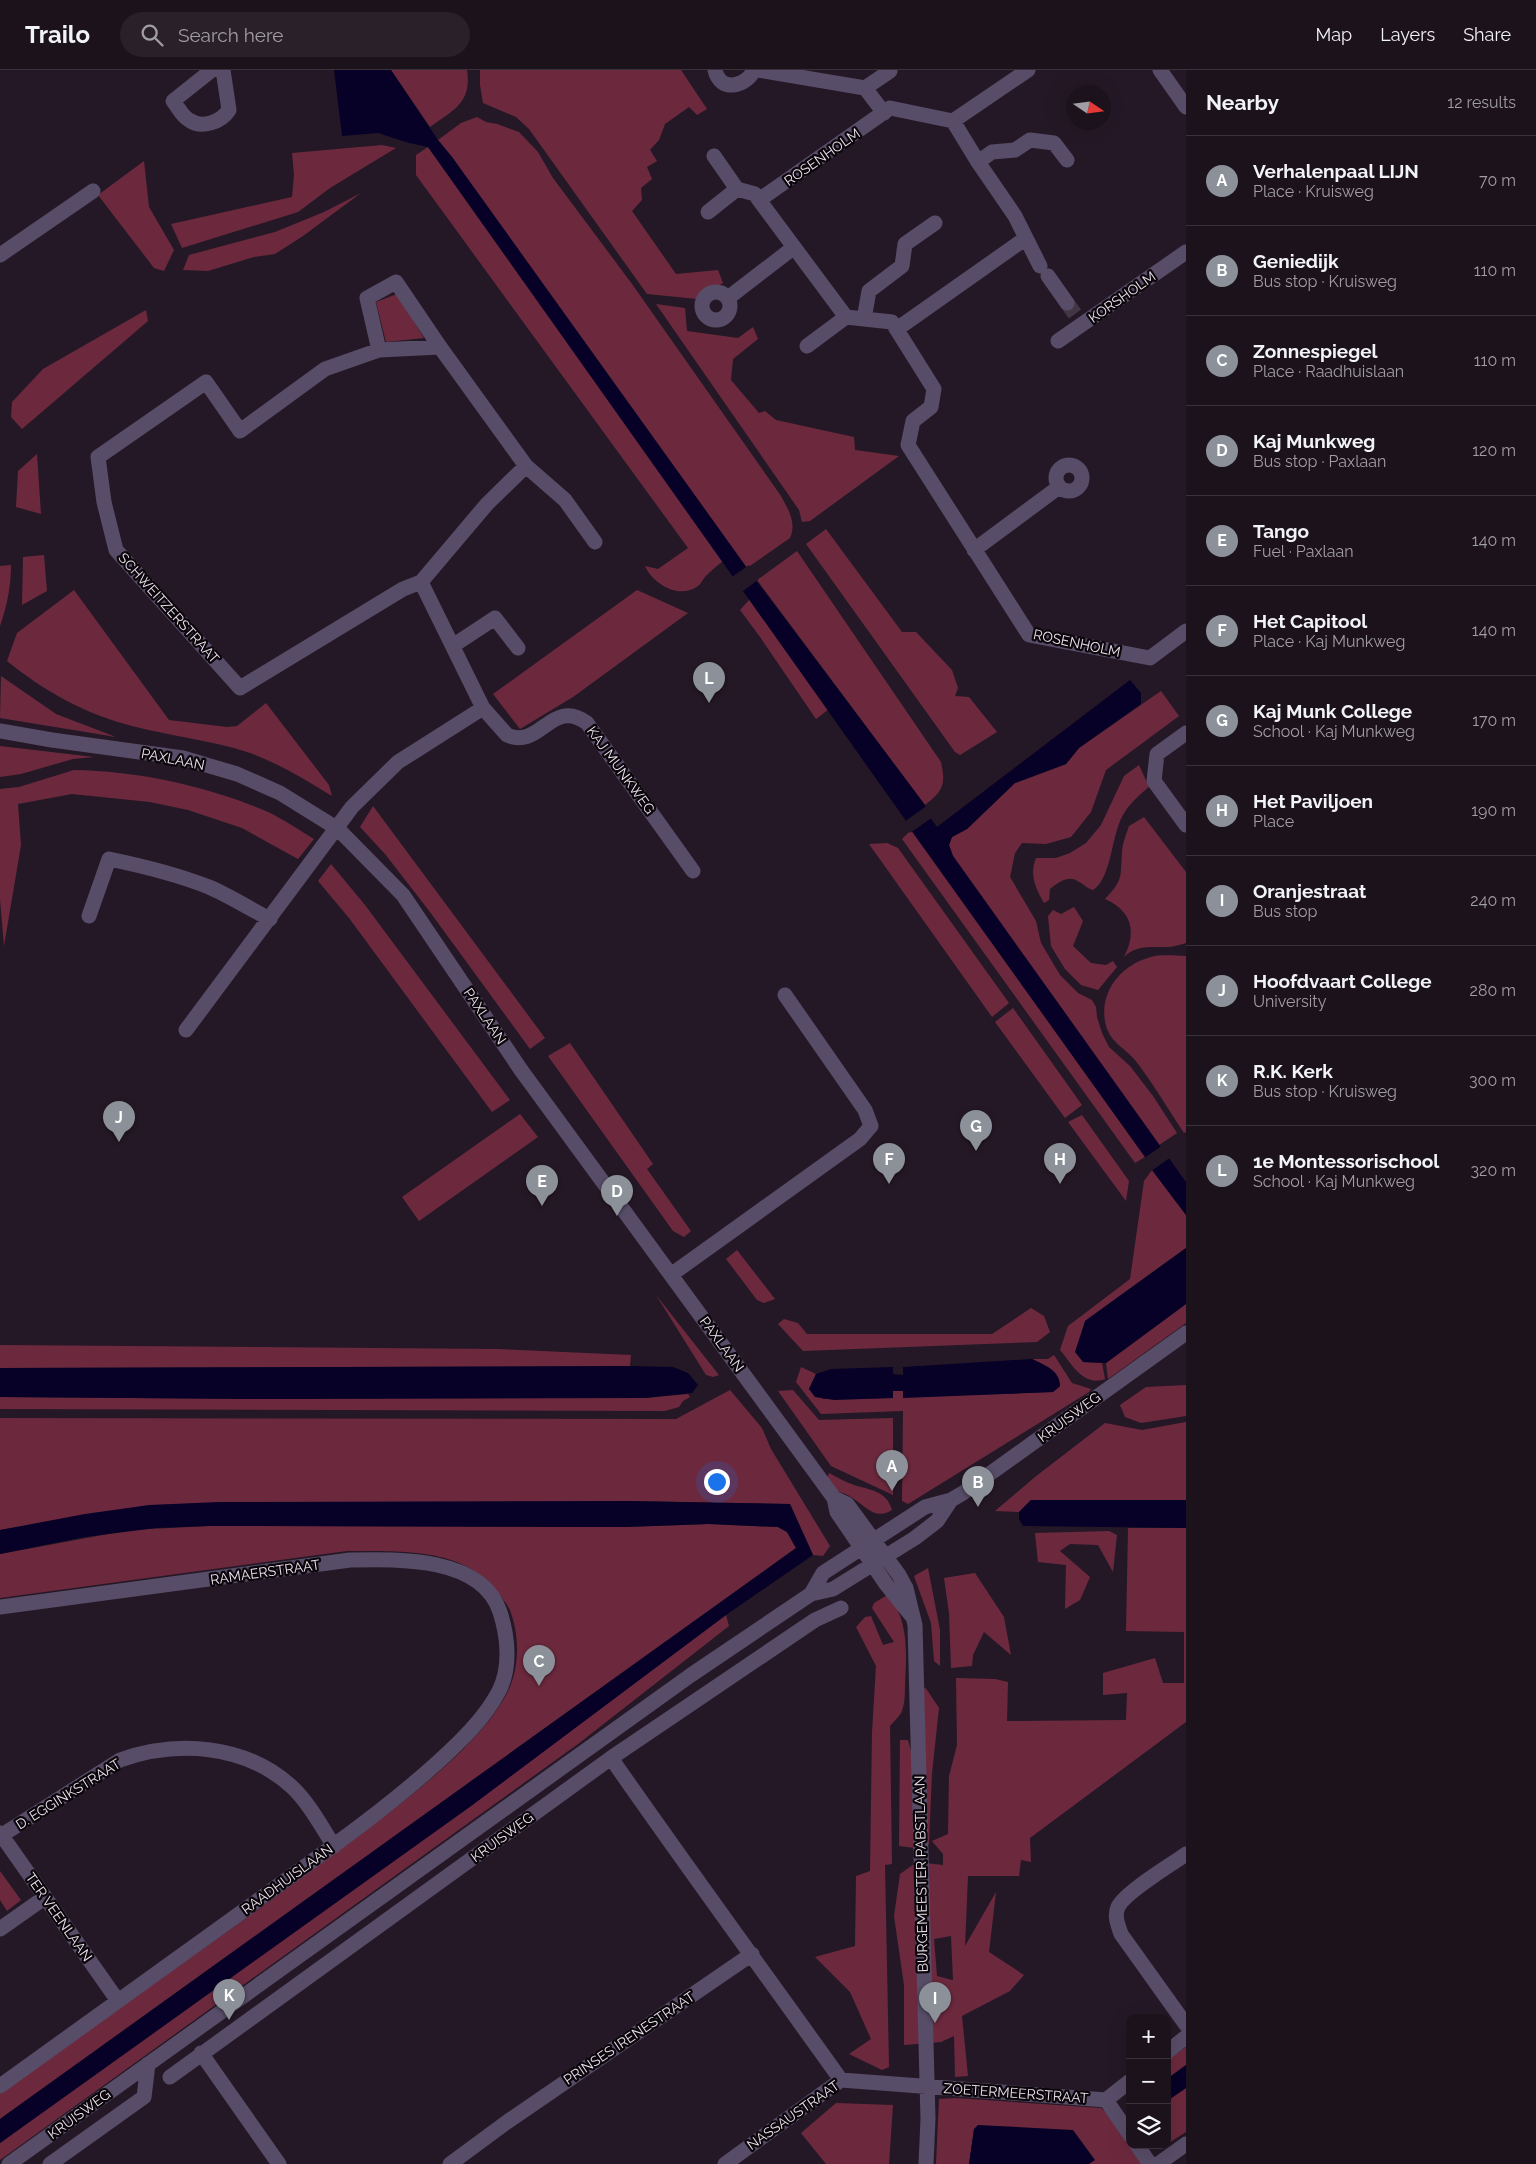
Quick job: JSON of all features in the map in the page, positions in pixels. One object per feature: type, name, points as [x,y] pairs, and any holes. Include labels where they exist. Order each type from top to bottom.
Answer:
[{"type":"street","points":[[212,70],[173,101],[188,120],[196,123],[210,123],[225,117],[229,110],[223,70]]},
{"type":"street","points":[[715,70],[720,80],[724,83],[738,85],[746,82],[754,70]]},
{"type":"street","points":[[758,70],[865,88],[884,113],[890,108],[953,121],[1028,70]]},
{"type":"street","points":[[1160,70],[1186,107]]},
{"type":"street","points":[[865,88],[890,71]]},
{"type":"street","name":"ROSENHOLM","points":[[759,200],[884,113]]},
{"type":"street","points":[[953,121],[978,162],[992,152],[1015,150],[1030,140],[1054,143],[1067,160]]},
{"type":"street","points":[[714,156],[737,189],[755,194],[793,248],[846,317]]},
{"type":"street","name":"KORSHOLM","points":[[978,162],[1015,216],[1044,271],[1067,303]]},
{"type":"street","points":[[708,212],[737,189]]},
{"type":"street","points":[[0,255],[93,191]]},
{"type":"street","points":[[864,318],[870,291],[902,266],[905,244],[935,223]]},
{"type":"street","points":[[807,346],[846,317],[892,322],[897,329],[1026,238]]},
{"type":"street","points":[[728,298],[793,248]]},
{"type":"street","name":"KORSHOLM","points":[[1058,342],[1186,252]]},
{"type":"street","points":[[379,350],[367,298],[396,282],[440,347],[526,466],[565,500],[595,542]]},
{"type":"street","name":"ROSENHOLM","points":[[897,329],[934,389],[931,407],[913,421],[908,444],[1029,635],[1150,658],[1186,631]]},
{"type":"street","name":"SCHWEITZERSTRAAT","points":[[440,347],[379,350],[325,369],[240,431],[206,382],[98,457],[104,502],[116,550],[240,688],[402,589],[421,582],[487,504],[526,466]]},
{"type":"street","points":[[974,550],[1058,487]]},
{"type":"street","points":[[186,1030],[367,792],[398,762],[483,708],[454,645],[421,582]]},
{"type":"street","points":[[454,645],[495,618],[518,648]]},
{"type":"street","name":"KAJ MUNKWEG","points":[[483,708],[507,736],[519,739],[531,736],[560,716],[579,718],[587,723],[693,871]]},
{"type":"street","name":"PAXLAAN","points":[[0,731],[183,758],[237,774],[280,793],[338,829],[403,895],[521,1070],[834,1498],[847,1504],[879,1561]]},
{"type":"street","points":[[1186,732],[1157,754],[1154,781],[1186,825]]},
{"type":"street","points":[[88,916],[109,859],[156,869],[188,879],[210,888],[270,919]]},
{"type":"street","points":[[672,1274],[860,1139],[871,1126],[864,1110],[785,995]]},
{"type":"street","name":"KRUISWEG","points":[[811,1594],[823,1573],[925,1507],[951,1500],[1186,1333]]},
{"type":"street","name":"KRUISWEG","points":[[9,2164],[691,1675],[811,1594],[833,1590],[937,1521],[951,1500]]},
{"type":"street","name":"RAMAERSTRAAT","points":[[0,1606],[350,1560],[388,1559],[434,1564],[474,1580],[499,1607],[504,1624]]},
{"type":"street","name":"BURGEMEESTER PABSTLAAN","points":[[879,1561],[911,1615],[915,1635],[928,2119],[926,2164]]},
{"type":"street","name":"KRUISWEG","points":[[170,2077],[611,1758],[816,1620],[841,1608]]},
{"type":"street","name":"RAADHUISLAAN","points":[[0,2086],[334,1846],[426,1773],[467,1733],[488,1709],[499,1690],[505,1670],[507,1649],[504,1624]]},
{"type":"street","name":"D. EGGINKSTRAAT","points":[[1,1834],[120,1760],[138,1753],[183,1747],[207,1749],[247,1759],[272,1773],[291,1786],[306,1802],[334,1846]]},
{"type":"street","points":[[611,1758],[708,1897],[752,1954],[841,2080]]},
{"type":"street","name":"TER VEENLAAN","points":[[1,1834],[44,1898],[118,2001]]},
{"type":"street","points":[[1186,1854],[1129,1895],[1118,1907],[1116,1919],[1121,1934],[1186,2025]]},
{"type":"street","points":[[0,1929],[44,1898]]},
{"type":"street","name":"PRINSES IRENESTRAAT","points":[[450,2164],[507,2122],[752,1954]]},
{"type":"street","points":[[1171,2049],[1186,2037]]},
{"type":"street","points":[[202,2053],[279,2164]]},
{"type":"street","name":"KRUISWEG","points":[[50,2164],[144,2097],[148,2064]]},
{"type":"street","name":"NASSAUSTRAAT","points":[[725,2164],[841,2080],[926,2086]]},
{"type":"street","name":"ZOETERMEERSTRAAT","points":[[926,2086],[1106,2100],[1126,2084]]},
{"type":"street","points":[[1106,2100],[1126,2129]]},
{"type":"street","points":[[1158,2164],[1186,2144]]},
{"type":"street","points":[[1140,2149],[1150,2164]]},
{"type":"shaded area","points":[[334,70],[391,70],[438,140],[747,568],[925,805],[929,816],[937,827],[1130,680],[1141,693],[1141,704],[1079,748],[1066,764],[1015,783],[967,829],[952,837],[949,845],[953,856],[1186,1182],[1186,1215],[1152,1170],[1145,1157],[911,830],[428,147],[378,133],[342,136]]},
{"type":"shaded area","points":[[391,70],[467,70],[467,90],[464,98],[453,110],[430,127]]},
{"type":"shaded area","points":[[480,70],[681,70],[707,109],[697,115],[689,107],[665,124],[659,140],[650,150],[657,161],[647,167],[652,179],[641,188],[642,200],[632,211],[676,274],[718,270],[723,283],[697,299],[647,294],[529,129],[516,117],[483,103]]},
{"type":"shaded area","points":[[477,117],[486,122],[519,132],[538,152],[553,178],[632,284],[781,496],[789,511],[792,522],[793,527],[790,538],[747,568],[438,140],[461,123]]},
{"type":"shaded area","points":[[382,145],[396,148],[330,188],[298,212],[182,248],[171,224],[292,197],[294,175],[292,153]]},
{"type":"shaded area","points":[[428,147],[723,561],[698,586],[691,590],[675,591],[660,584],[649,573],[645,566],[658,569],[688,548],[416,175],[416,155]]},
{"type":"shaded area","points":[[144,161],[149,207],[174,250],[164,271],[154,268],[98,195]]},
{"type":"shaded area","points":[[361,193],[303,236],[275,254],[254,257],[208,271],[183,270],[189,255],[275,232],[324,212]]},
{"type":"shaded area","points":[[397,294],[424,338],[386,342],[376,302]]},
{"type":"shaded area","points":[[656,304],[685,308],[687,331],[738,338],[753,327],[758,339],[733,359],[731,380],[759,413],[765,411],[776,420],[854,437],[855,450],[899,456],[810,521],[802,522],[799,510]]},
{"type":"shaded area","points":[[146,310],[148,321],[22,429],[11,417],[12,402],[43,369]]},
{"type":"shaded area","points":[[37,454],[41,514],[16,507],[18,471]]},
{"type":"shaded area","points":[[826,529],[902,632],[916,632],[952,670],[958,688],[955,696],[969,697],[997,732],[960,755],[955,752],[806,544]]},
{"type":"shaded area","points":[[797,551],[941,762],[942,787],[936,796],[925,805],[757,580]]},
{"type":"shaded area","points":[[44,555],[47,591],[22,605],[23,557]]},
{"type":"shaded area","points":[[11,565],[8,596],[0,626],[0,566]]},
{"type":"shaded area","points":[[74,590],[169,720],[227,727],[237,726],[266,703],[329,785],[332,796],[280,766],[247,752],[219,744],[132,726],[98,715],[50,692],[7,661],[17,633]]},
{"type":"shaded area","points":[[637,590],[688,613],[573,697],[520,729],[493,694]]},
{"type":"shaded area","points":[[750,599],[829,709],[816,719],[740,610]]},
{"type":"shaded area","points":[[1,676],[56,714],[116,737],[0,718]]},
{"type":"shaded area","points":[[1161,691],[1179,716],[1106,770],[1091,812],[1071,837],[1046,844],[1022,843],[1015,853],[1010,877],[1036,921],[1041,943],[1060,975],[1078,993],[1092,1000],[1096,1007],[1102,1033],[1109,1047],[1130,1066],[1153,1096],[1177,1133],[1159,1145],[953,856],[949,845],[952,837],[967,829],[1015,783],[1066,764],[1079,748]]},
{"type":"shaded area","points":[[0,746],[94,757],[73,759],[21,774],[0,777]]},
{"type":"shaded area","points":[[1139,765],[1149,787],[1134,800],[1123,815],[1116,833],[1108,866],[1099,884],[1093,890],[1075,880],[1064,880],[1050,889],[1049,900],[1044,903],[1033,876],[1036,858],[1056,858],[1070,853],[1086,843],[1101,825],[1124,776]]},
{"type":"shaded area","points":[[74,770],[123,773],[197,788],[268,812],[314,839],[298,859],[242,828],[188,810],[150,802],[72,794],[18,804],[21,845],[4,946],[0,899],[0,789],[19,787]]},
{"type":"shaded area","points":[[373,806],[545,1038],[530,1049],[430,912],[385,854],[360,827]]},
{"type":"shaded area","points":[[1144,817],[1186,872],[1186,943],[1171,947],[1149,947],[1133,950],[1124,957],[1130,939],[1130,923],[1121,910],[1105,899],[1120,878],[1124,840],[1129,826]]},
{"type":"shaded area","points":[[911,830],[1145,1157],[1135,1163],[902,839]]},
{"type":"shaded area","points":[[887,843],[898,848],[1009,1003],[992,1017],[869,844]]},
{"type":"shaded area","points":[[331,864],[365,905],[510,1100],[492,1112],[349,918],[318,881]]},
{"type":"shaded area","points":[[1074,907],[1083,921],[1073,946],[1091,963],[1106,965],[1113,961],[1117,967],[1098,990],[1081,985],[1065,969],[1051,946],[1048,916],[1053,910],[1061,914]]},
{"type":"shaded area","points":[[1155,956],[1186,956],[1186,1132],[1184,1133],[1142,1069],[1110,1034],[1104,1017],[1108,994],[1113,984],[1129,967],[1139,961]]},
{"type":"shaded area","points":[[1013,1008],[1082,1105],[1065,1118],[995,1022]]},
{"type":"shaded area","points":[[570,1043],[653,1164],[647,1169],[691,1231],[684,1237],[673,1231],[548,1056]]},
{"type":"shaded area","points":[[520,1114],[538,1137],[419,1221],[402,1197]]},
{"type":"shaded area","points":[[1082,1115],[1129,1181],[1126,1201],[1068,1122]]},
{"type":"shaded area","points":[[1152,1170],[1186,1215],[1186,1248],[1085,1321],[1083,1362],[1102,1363],[1105,1379],[1090,1380],[1079,1373],[1060,1350],[1068,1326],[1130,1279],[1144,1181]]},
{"type":"shaded area","points":[[1186,1248],[1186,1304],[1106,1363],[1083,1362],[1075,1352],[1085,1321]]},
{"type":"shaded area","points":[[737,1250],[775,1299],[764,1303],[757,1300],[726,1259]]},
{"type":"shaded area","points":[[656,1295],[719,1375],[713,1377],[706,1375]]},
{"type":"shaded area","points":[[1186,1304],[1186,1323],[1108,1379],[1106,1363]]},
{"type":"shaded area","points":[[1031,1308],[1044,1316],[1050,1332],[1037,1342],[803,1351],[778,1324],[784,1319],[798,1323],[807,1334],[992,1334]]},
{"type":"shaded area","points":[[0,1345],[499,1349],[631,1355],[630,1366],[0,1368]]},
{"type":"shaded area","points":[[1054,1355],[1072,1383],[1091,1389],[1089,1392],[908,1504],[902,1501],[903,1411],[821,1414],[796,1382],[801,1367],[816,1374],[809,1389],[823,1399],[892,1398],[893,1391],[903,1391],[904,1397],[1053,1392],[1060,1386],[1057,1376],[1050,1369],[1032,1359],[1048,1359]]},
{"type":"shaded area","points":[[1032,1359],[1046,1366],[1057,1376],[1060,1386],[1053,1392],[903,1398],[903,1391],[893,1391],[893,1398],[834,1400],[815,1397],[809,1389],[816,1374],[831,1369],[893,1367],[893,1374],[903,1375],[903,1367]]},
{"type":"shaded area","points":[[673,1367],[688,1373],[698,1385],[692,1393],[645,1398],[257,1399],[0,1397],[0,1368]]},
{"type":"shaded area","points":[[1186,1385],[1186,1416],[1141,1423],[1125,1417],[1120,1405],[1146,1387]]},
{"type":"shaded area","points":[[730,1390],[762,1428],[771,1449],[830,1546],[823,1556],[813,1555],[790,1504],[627,1501],[25,1526],[0,1530],[0,1418],[676,1419]]},
{"type":"shaded area","points":[[793,1390],[819,1420],[893,1418],[893,1495],[831,1466],[778,1391]]},
{"type":"shaded area","points":[[688,1394],[690,1397],[683,1401],[679,1407],[665,1411],[0,1409],[0,1397],[257,1399],[645,1398]]},
{"type":"shaded area","points":[[1186,1422],[1186,1500],[1031,1500],[1019,1512],[995,1511],[1035,1477],[1105,1423],[1142,1430]]},
{"type":"shaded area","points":[[829,1473],[851,1484],[877,1492],[886,1499],[892,1510],[881,1514],[872,1512],[850,1496],[834,1488],[827,1479]]},
{"type":"shaded area","points":[[1031,1500],[1186,1500],[1186,1528],[1023,1526],[1019,1519],[1019,1512]]},
{"type":"shaded area","points":[[627,1501],[790,1504],[813,1555],[726,1615],[471,1806],[0,2143],[0,2119],[796,1548],[787,1532],[778,1527],[709,1524],[625,1527],[209,1526],[156,1528],[85,1537],[0,1554],[0,1530],[85,1514],[149,1505],[219,1502]]},
{"type":"shaded area","points":[[709,1524],[778,1527],[787,1532],[796,1548],[0,2119],[0,2093],[330,1857],[401,1803],[450,1762],[472,1740],[506,1695],[514,1675],[517,1642],[510,1610],[494,1588],[479,1574],[463,1565],[445,1558],[426,1554],[347,1551],[0,1598],[0,1554],[130,1530],[209,1526],[625,1527]]},
{"type":"shaded area","points":[[1128,1528],[1186,1528],[1186,1722],[1030,1838],[1031,1862],[1021,1860],[1019,1876],[968,1876],[965,1946],[996,1892],[989,1952],[1024,1975],[1010,1991],[962,2016],[968,2076],[955,2077],[954,2036],[941,2042],[904,2045],[904,1985],[894,1916],[900,1874],[917,1862],[943,1865],[943,1854],[932,1841],[948,1834],[949,1776],[957,1745],[956,1678],[995,1679],[1008,1682],[1007,1721],[1126,1720],[1127,1693],[1103,1695],[1103,1673],[1155,1658],[1163,1683],[1184,1683],[1184,1632],[1126,1631]],"holes":[[[951,1936],[953,1980],[937,1976],[934,1939]]]},
{"type":"shaded area","points":[[1109,1531],[1117,1535],[1113,1572],[1098,1545],[1070,1544],[1060,1551],[1090,1577],[1080,1600],[1065,1609],[1066,1565],[1038,1562],[1035,1533]]},
{"type":"shaded area","points":[[928,1568],[940,1630],[940,1666],[934,1661],[931,1623],[914,1576]]},
{"type":"shaded area","points":[[975,1573],[1004,1617],[1011,1655],[984,1632],[973,1655],[972,1666],[951,1668],[949,1613],[944,1578]]},
{"type":"shaded area","points":[[889,1594],[900,1615],[903,1626],[906,1659],[903,1708],[900,1715],[890,1726],[892,1864],[885,1865],[889,2067],[882,2070],[849,2054],[871,2039],[850,1992],[815,1957],[855,1946],[856,1876],[870,1871],[872,1732],[876,1666],[856,1627],[865,1617],[871,1616],[883,1645],[894,1642],[872,1608],[874,1603]]},
{"type":"shaded area","points":[[726,1615],[729,1626],[578,1744],[0,2160],[0,2143],[471,1806]]},
{"type":"shaded area","points":[[925,1687],[939,1708],[932,1773],[929,1844],[915,1848],[899,1846],[900,1740],[908,1740],[915,1766],[914,1713]]},
{"type":"shaded area","points":[[0,1871],[21,1900],[7,1911],[0,1900]]},
{"type":"shaded area","points":[[1186,2047],[1186,2065],[1171,2076],[1171,2058]]},
{"type":"shaded area","points":[[1186,2065],[1186,2088],[1171,2098],[1171,2076]]},
{"type":"shaded area","points":[[1186,2088],[1186,2132],[1171,2141],[1171,2104],[1171,2098]]},
{"type":"shaded area","points":[[956,2098],[1101,2108],[1109,2115],[1126,2140],[1126,2149],[1133,2149],[1143,2164],[1089,2164],[1094,2160],[974,2129],[969,2164],[936,2164],[939,2099]]},
{"type":"shaded area","points":[[836,2103],[893,2105],[889,2164],[826,2164],[801,2133]]},
{"type":"shaded area","points":[[978,2125],[1073,2130],[1095,2160],[1089,2164],[969,2164],[974,2129]]},
{"type":"pier","points":[[749,565],[759,579],[742,592],[732,577]]},
{"type":"pier","points":[[928,805],[933,817],[910,833],[904,822]]},
{"type":"pier","points":[[1163,1145],[1171,1157],[1150,1172],[1143,1159]]},
{"type":"tunnel","points":[[1067,303],[1075,314]]},
{"type":"place","name":"1e Montessorischool","points":[[709,703]]},
{"type":"place","name":"Hoofdvaart College","points":[[119,1142]]},
{"type":"place","name":"Kaj Munk College","points":[[976,1151]]},
{"type":"place","name":"Het Capitool","points":[[889,1184]]},
{"type":"place","name":"Het Paviljoen","points":[[1060,1184]]},
{"type":"place","name":"Tango","points":[[542,1206]]},
{"type":"place","name":"Kaj Munkweg","points":[[617,1216]]},
{"type":"place","name":"Verhalenpaal LIJN","points":[[892,1491]]},
{"type":"place","name":"Geniedijk","points":[[978,1507]]},
{"type":"place","name":"Zonnespiegel","points":[[539,1686]]},
{"type":"place","name":"R.K. Kerk","points":[[229,2020]]},
{"type":"place","name":"Oranjestraat","points":[[935,2023]]}]
